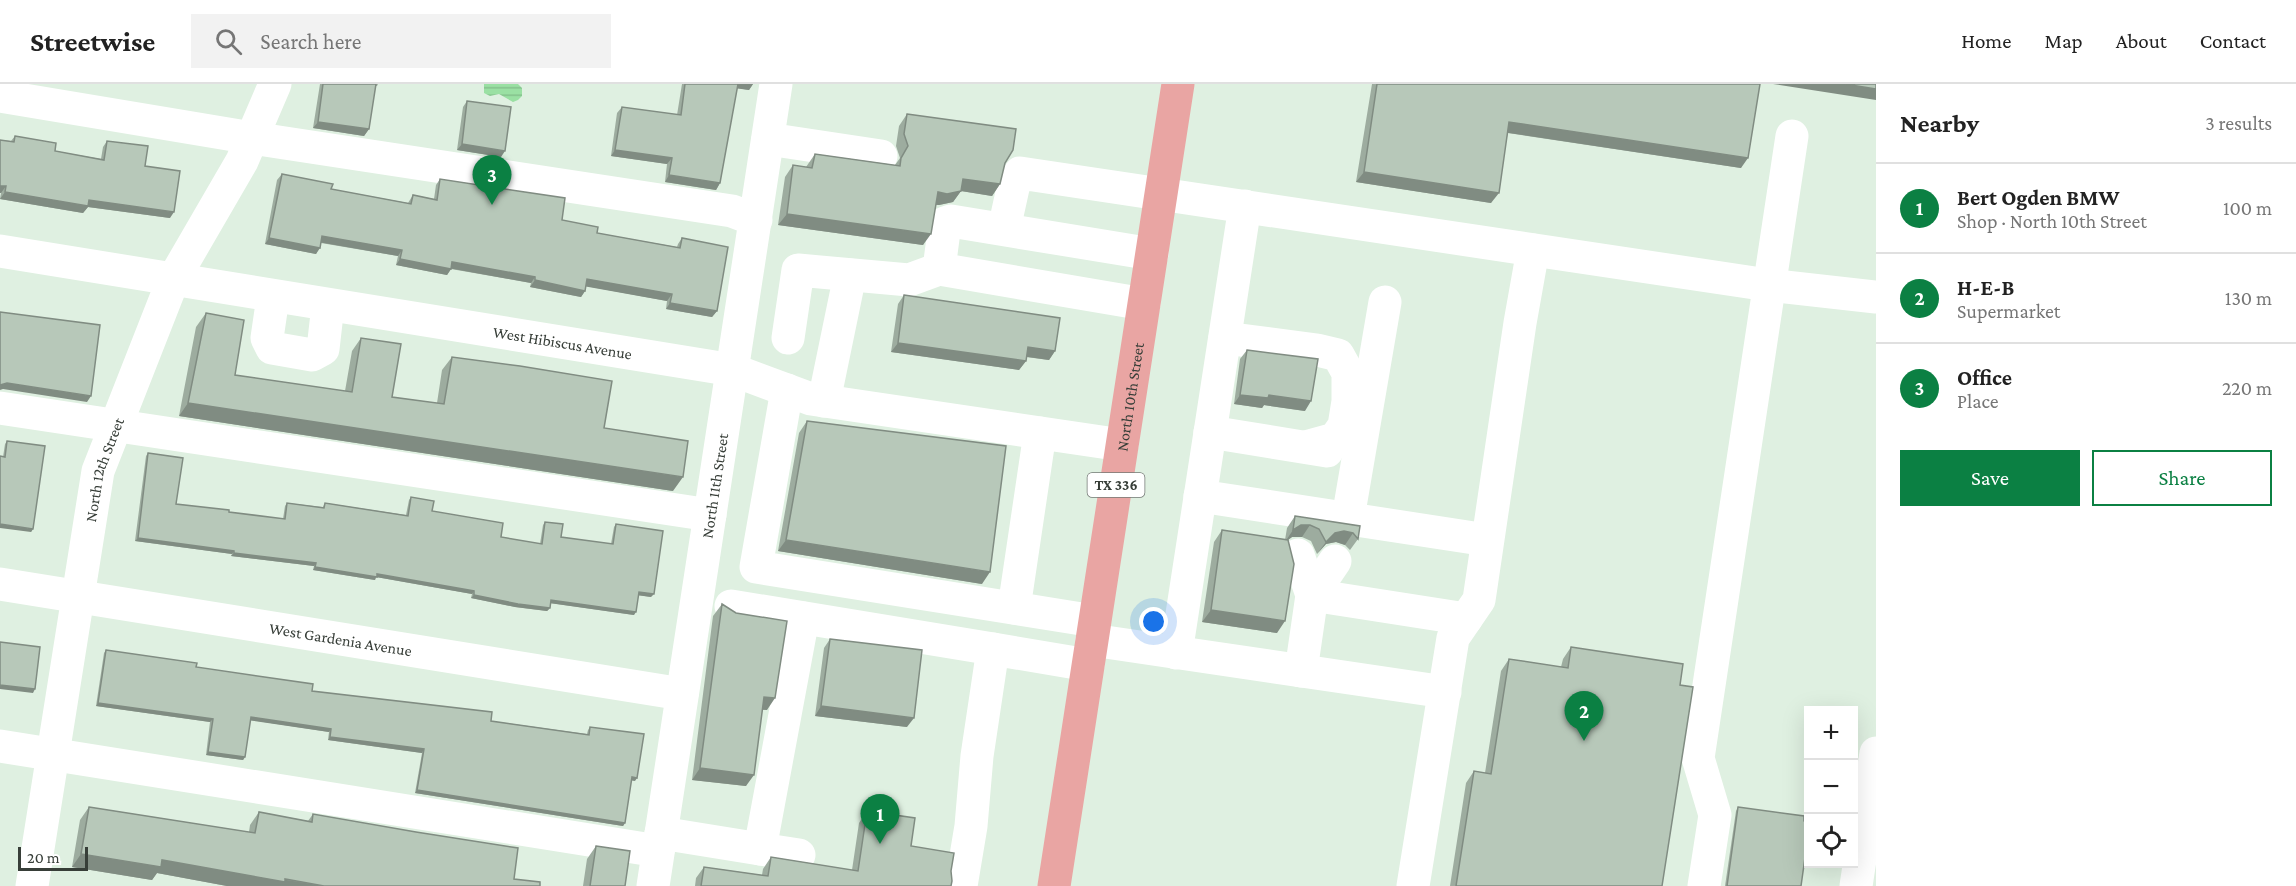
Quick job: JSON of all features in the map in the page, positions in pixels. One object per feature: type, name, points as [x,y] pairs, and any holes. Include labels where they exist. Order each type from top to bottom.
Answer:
[{"type":"main road","name":"North 10th Street","points":[[1054,886],[1178,84]]},
{"type":"street","name":"North 12th Street","points":[[32,886],[98,471],[173,280],[242,161],[275,84]]},
{"type":"street","name":"North 11th Street","points":[[653,886],[776,84]]},
{"type":"street","points":[[0,96],[252,138],[732,211],[756,220]]},
{"type":"street","points":[[1704,886],[1715,815],[1698,758],[1791,136]]},
{"type":"street","points":[[768,139],[881,156]]},
{"type":"street","points":[[1004,229],[1015,179],[1020,173],[1768,285],[1876,297]]},
{"type":"street","points":[[1176,653],[1245,206]]},
{"type":"street","points":[[939,269],[945,224],[951,221],[1152,254]]},
{"type":"street","points":[[1413,886],[1454,638],[1479,600],[1518,333],[1533,250]]},
{"type":"street","name":"West Hibiscus Avenue","points":[[0,251],[733,370],[811,399],[1122,445]]},
{"type":"street","points":[[749,264],[909,280],[939,269],[1144,304]]},
{"type":"street","points":[[788,338],[798,270]]},
{"type":"street","points":[[824,401],[850,275]]},
{"type":"street","points":[[273,297],[267,338],[272,348],[312,355],[323,349],[328,305]]},
{"type":"street","points":[[1301,671],[1323,536],[1360,456],[1385,302]]},
{"type":"street","points":[[1225,338],[1317,350],[1338,355],[1348,373],[1348,401],[1344,426],[1335,439],[1306,447]]},
{"type":"street","points":[[787,390],[756,567],[1014,608],[1091,642]]},
{"type":"street","points":[[0,408],[710,515]]},
{"type":"street","points":[[1210,432],[1360,456]]},
{"type":"street","points":[[1014,608],[1040,433]]},
{"type":"street","points":[[1200,496],[1323,536],[1487,540]]},
{"type":"street","name":"West Gardenia Avenue","points":[[0,584],[682,694]]},
{"type":"street","points":[[1312,595],[1466,619]]},
{"type":"street","points":[[731,606],[993,649],[1091,642],[1445,692]]},
{"type":"street","points":[[760,849],[803,618]]},
{"type":"street","points":[[961,886],[971,826],[977,756],[993,649]]},
{"type":"street","points":[[0,746],[660,842],[760,849],[799,855]]},
{"type":"street","points":[[1856,886],[1869,843],[1876,753]]},
{"type":"shaded area","points":[[484,84],[518,84],[522,88],[522,96],[513,102],[499,94],[490,96],[484,93]]},
{"type":"building","points":[[323,84],[376,84],[369,129],[318,122]]},
{"type":"building","points":[[685,84],[738,84],[720,183],[669,175],[672,158],[615,150],[622,107],[681,115]]},
{"type":"building","points":[[1377,84],[1760,84],[1748,158],[1509,122],[1499,193],[1364,172]]},
{"type":"building","points":[[1845,84],[1876,84],[1876,89]]},
{"type":"building","points":[[467,101],[511,107],[505,151],[462,144]]},
{"type":"building","points":[[907,114],[1016,129],[1013,150],[1005,163],[1000,184],[963,179],[961,191],[947,194],[938,192],[931,234],[787,214],[793,165],[812,168],[815,154],[900,166],[901,158],[908,146],[904,134]]},
{"type":"building","points":[[15,136],[56,143],[55,151],[104,160],[107,141],[148,146],[145,166],[180,171],[174,212],[89,200],[88,206],[5,192],[6,186],[0,186],[0,140],[14,142]]},
{"type":"building","points":[[282,174],[333,184],[331,189],[411,204],[413,195],[437,200],[440,179],[565,198],[562,220],[598,227],[597,233],[680,248],[682,238],[728,247],[717,311],[670,303],[672,294],[587,279],[585,291],[535,280],[535,277],[452,262],[451,269],[400,259],[402,250],[322,236],[320,248],[269,238]]},
{"type":"building","points":[[904,295],[1060,318],[1055,351],[1028,347],[1026,361],[898,343]]},
{"type":"building","points":[[0,312],[100,325],[91,396],[7,383],[0,385]]},
{"type":"building","points":[[206,313],[244,320],[235,375],[352,392],[361,338],[401,344],[392,397],[444,404],[452,357],[612,381],[604,428],[688,441],[683,477],[188,403]]},
{"type":"building","points":[[1247,350],[1318,359],[1311,401],[1269,395],[1268,398],[1240,395]]},
{"type":"building","points":[[807,421],[1006,446],[990,572],[786,540]]},
{"type":"building","points":[[7,441],[45,446],[33,529],[0,524],[0,456],[5,457]]},
{"type":"building","points":[[148,453],[183,458],[176,504],[285,519],[287,503],[324,508],[325,503],[408,516],[411,497],[434,501],[432,511],[503,523],[501,537],[542,544],[545,522],[563,524],[561,537],[613,544],[616,524],[663,531],[654,594],[639,592],[636,612],[551,600],[550,608],[518,604],[474,595],[474,591],[377,574],[377,577],[315,567],[316,563],[138,538]]},
{"type":"building","points":[[1295,516],[1360,526],[1358,539],[1353,533],[1344,531],[1335,533],[1326,542],[1319,529],[1310,525],[1301,525],[1293,530]]},
{"type":"building","points":[[1222,530],[1288,540],[1294,564],[1285,621],[1211,610]]},
{"type":"building","points":[[722,604],[736,613],[787,621],[775,698],[764,697],[754,775],[700,768]]},
{"type":"building","points":[[830,639],[922,650],[914,718],[821,706]]},
{"type":"building","points":[[0,642],[40,647],[35,689],[0,685]]},
{"type":"building","points":[[1571,647],[1683,664],[1680,685],[1693,687],[1662,886],[1456,886],[1474,771],[1491,774],[1509,659],[1568,668]]},
{"type":"building","points":[[106,650],[197,663],[196,667],[313,684],[312,691],[492,712],[491,721],[589,735],[590,727],[644,734],[637,778],[632,777],[625,823],[417,790],[424,749],[330,737],[331,729],[251,717],[245,757],[208,752],[213,719],[98,703]]},
{"type":"building","points":[[89,807],[255,833],[259,812],[312,822],[313,814],[518,848],[514,879],[540,882],[540,886],[324,886],[285,879],[285,882],[162,860],[161,867],[81,854]]},
{"type":"building","points":[[1738,807],[1804,816],[1804,865],[1801,886],[1727,886]]},
{"type":"building","points":[[867,811],[915,818],[911,846],[954,853],[951,886],[701,886],[704,867],[768,876],[771,857],[858,871]]},
{"type":"building","points":[[596,846],[630,851],[625,886],[590,886]]},
{"type":"place","name":"Office","points":[[492,205]]},
{"type":"place","name":"H-E-B","points":[[1584,741]]},
{"type":"place","name":"Bert Ogden BMW","points":[[880,844]]}]
